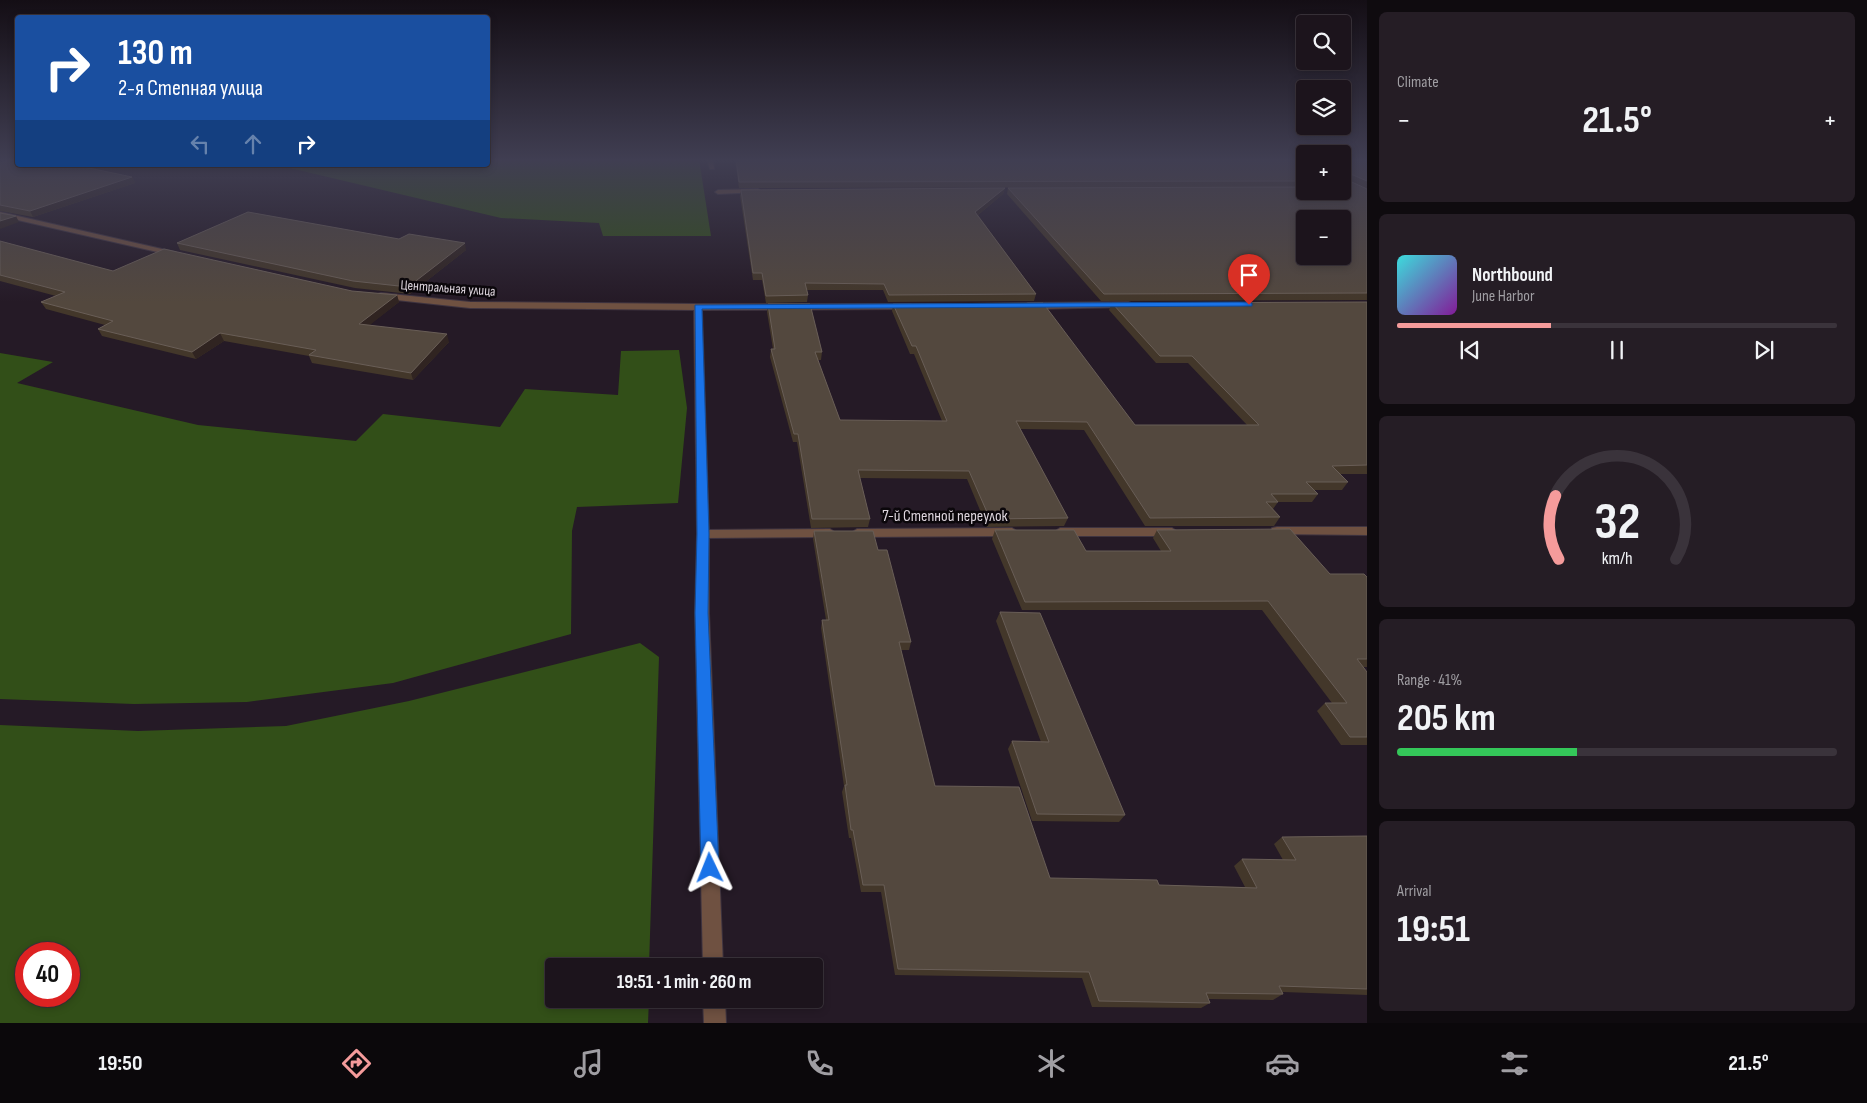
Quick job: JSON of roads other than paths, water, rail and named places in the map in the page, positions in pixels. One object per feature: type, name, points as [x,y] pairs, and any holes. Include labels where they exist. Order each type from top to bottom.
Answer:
[{"type":"street","points":[[0,214],[184,256]]},
{"type":"street","name":"Центральная улица","points":[[374,295],[470,305],[573,307],[918,306]]},
{"type":"street","points":[[1018,306],[1138,305]]},
{"type":"street","points":[[698,307],[703,534],[702,613],[713,958]]},
{"type":"street","points":[[1268,531],[1367,531]]},
{"type":"street","name":"7-й Степной переулок","points":[[703,534],[1020,532]]},
{"type":"street","points":[[1050,532],[1189,532]]},
{"type":"street","points":[[714,1008],[715,1023]]}]
